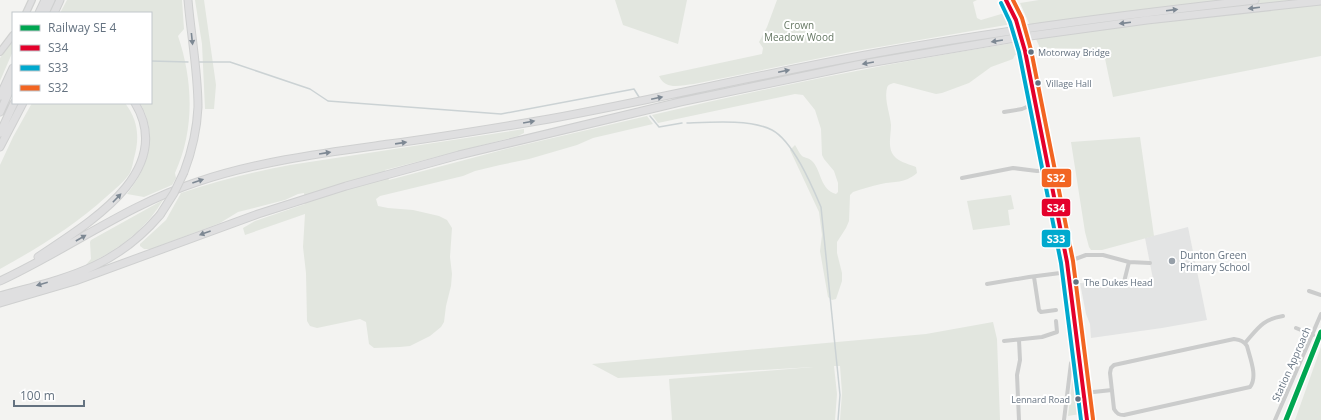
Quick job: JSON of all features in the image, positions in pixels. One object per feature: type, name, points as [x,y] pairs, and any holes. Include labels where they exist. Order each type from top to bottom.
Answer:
[{"type":"highway","points":[[39,12],[45,0]]},
{"type":"highway","points":[[45,12],[51,0]]},
{"type":"highway","points":[[54,12],[60,0]]},
{"type":"highway","points":[[0,296],[63,278],[97,265],[128,246],[137,238],[160,215],[174,193],[184,172],[194,140],[198,108],[196,70],[188,0]]},
{"type":"highway","points":[[0,281],[44,259],[112,220],[158,197],[200,180],[253,166],[556,118],[829,62],[962,38],[1063,23],[1255,0]]},
{"type":"highway","points":[[0,303],[75,281],[247,218],[346,186],[459,155],[686,100],[857,65],[1015,38],[1147,20],[1321,0]]},
{"type":"highway","points":[[0,96],[12,70]]},
{"type":"highway","points":[[0,112],[12,85]]},
{"type":"highway","points":[[0,133],[14,104]]},
{"type":"highway","points":[[0,147],[22,104]]},
{"type":"highway","points":[[10,276],[98,216],[127,187],[139,167],[145,142],[143,123],[135,104]]},
{"type":"main road","points":[[26,12],[32,0]]},
{"type":"main road","points":[[1006,0],[1016,20],[1025,51],[1067,262],[1087,420]]},
{"type":"main road","points":[[0,52],[12,36]]},
{"type":"street","points":[[1004,112],[1022,109],[1036,103]]},
{"type":"street","points":[[962,178],[1012,168],[1037,171],[1049,170]]},
{"type":"street","points":[[1067,262],[1086,255],[1103,255],[1128,262],[1150,263]]},
{"type":"street","points":[[1124,282],[1128,262]]},
{"type":"street","points":[[987,284],[1068,272]]},
{"type":"street","points":[[1034,277],[1039,310],[1041,312],[1056,310]]},
{"type":"street","points":[[1309,291],[1321,295]]},
{"type":"street","name":"Station Approach","points":[[1275,420],[1321,314]]},
{"type":"street","points":[[1245,343],[1261,324],[1272,318],[1283,316]]},
{"type":"street","points":[[1004,341],[1042,337],[1057,332],[1056,322]]},
{"type":"street","points":[[1296,328],[1313,335]]},
{"type":"street","points":[[1234,339],[1240,340],[1247,346],[1253,374],[1253,384],[1250,387],[1124,415],[1116,413],[1112,390],[1110,372],[1114,365],[1234,339]]},
{"type":"street","points":[[1019,340],[1020,360],[1014,374],[1020,420]]},
{"type":"street","points":[[1064,420],[1071,363]]},
{"type":"street","points":[[1065,368],[1070,369]]},
{"type":"street","points":[[1084,393],[1112,390]]},
{"type":"shaded area","name":"Dunton Green Primary School","points":[[1188,227],[1207,320],[1091,338],[1090,324],[1086,314],[1080,283],[1148,286],[1154,284],[1145,238]]},
{"type":"green space","points":[[67,0],[182,0],[184,29],[178,36],[187,70],[190,105],[186,140],[175,173],[176,178],[172,185],[144,197],[127,194],[141,173],[150,139],[146,115],[140,104],[152,104],[152,12],[61,12]]},
{"type":"green space","points":[[195,0],[204,0],[216,85],[214,109],[205,109],[202,44]]},
{"type":"green space","points":[[615,0],[687,0],[678,44],[623,25]]},
{"type":"green space","name":"Crown Meadow Wood","points":[[777,0],[977,0],[973,2],[977,18],[981,20],[1008,12],[1012,24],[850,52],[694,84],[674,86],[666,84],[662,81],[659,76],[762,54],[763,48],[759,42],[767,27]]},
{"type":"green space","points":[[1039,0],[1321,0],[1321,56],[1113,97],[1103,49],[1040,48],[1020,3]]},
{"type":"green space","points":[[12,42],[12,53],[0,81],[0,58]]},
{"type":"green space","points":[[1020,42],[1023,53],[1015,55],[1013,59],[991,67],[969,83],[942,93],[936,94],[894,83],[888,86],[886,97],[891,125],[890,143],[892,153],[902,162],[916,167],[917,173],[904,181],[881,184],[853,192],[850,195],[849,221],[837,242],[837,253],[842,273],[842,281],[836,299],[832,300],[828,297],[820,251],[822,235],[819,212],[790,150],[795,145],[802,156],[812,161],[816,166],[824,185],[831,192],[836,194],[838,192],[838,183],[834,171],[822,155],[821,129],[815,110],[803,95],[795,94],[658,123],[652,115],[835,75]]},
{"type":"green space","points":[[31,104],[126,104],[133,116],[137,129],[137,143],[132,166],[130,173],[122,182],[81,218],[28,253],[0,269],[0,165],[13,137]]},
{"type":"green space","points":[[647,116],[653,124],[593,138],[577,145],[529,159],[475,171],[463,176],[380,196],[376,199],[378,206],[413,210],[439,216],[447,220],[452,228],[450,257],[452,274],[451,286],[444,322],[441,327],[430,336],[410,346],[374,348],[369,344],[366,322],[360,319],[317,328],[310,326],[307,321],[306,273],[303,247],[305,214],[245,235],[243,228],[255,221],[305,204],[304,193],[285,200],[238,212],[220,223],[151,249],[144,249],[140,246],[140,244],[166,220],[181,193],[235,177],[290,165],[524,129],[524,133],[518,136],[385,170],[389,180],[506,149]]},
{"type":"green space","points":[[1140,137],[1154,236],[1102,250],[1091,250],[1085,232],[1071,142]]},
{"type":"green space","points":[[1011,195],[1014,209],[1008,210],[1010,225],[973,230],[967,201]]},
{"type":"green space","points":[[163,200],[156,211],[129,239],[85,266],[91,259],[91,240]]},
{"type":"green space","points":[[993,322],[997,339],[1000,420],[840,420],[842,393],[840,366],[834,366],[837,394],[835,420],[672,420],[669,379],[813,367],[618,378],[592,364],[926,334]]},
{"type":"green space","points":[[1321,347],[1321,420],[1295,420]]},
{"type":"green space","points":[[1073,374],[1076,374],[1080,414],[1068,416]]},
{"type":"waterway","points":[[152,61],[188,62]]},
{"type":"waterway","points":[[198,62],[230,62],[310,89],[328,101],[501,114],[634,89],[639,97]]},
{"type":"waterway","points":[[650,116],[659,127],[682,123]]},
{"type":"waterway","points":[[687,123],[719,122],[763,126],[780,136],[794,154],[807,176],[821,207],[840,395],[838,420]]},
{"type":"transit line","name":"S34","points":[[1006,0],[1016,20],[1025,51],[1067,262],[1087,420]]},
{"type":"transit line","name":"S32","points":[[1013,0],[1022,18],[1031,50],[1073,261],[1093,419]]},
{"type":"transit line","name":"S33","points":[[1001,3],[1010,22],[1019,52],[1061,263],[1081,420]]},
{"type":"transit line","points":[[1286,420],[1321,332]]},
{"type":"place","name":"Motorway Bridge","points":[[1031,52]]},
{"type":"place","name":"Village Hall","points":[[1038,83]]},
{"type":"place","name":"Dunton Green Primary School","points":[[1172,261]]},
{"type":"place","name":"The Dukes Head","points":[[1076,282]]},
{"type":"place","name":"Lennard Road","points":[[1078,399]]}]
